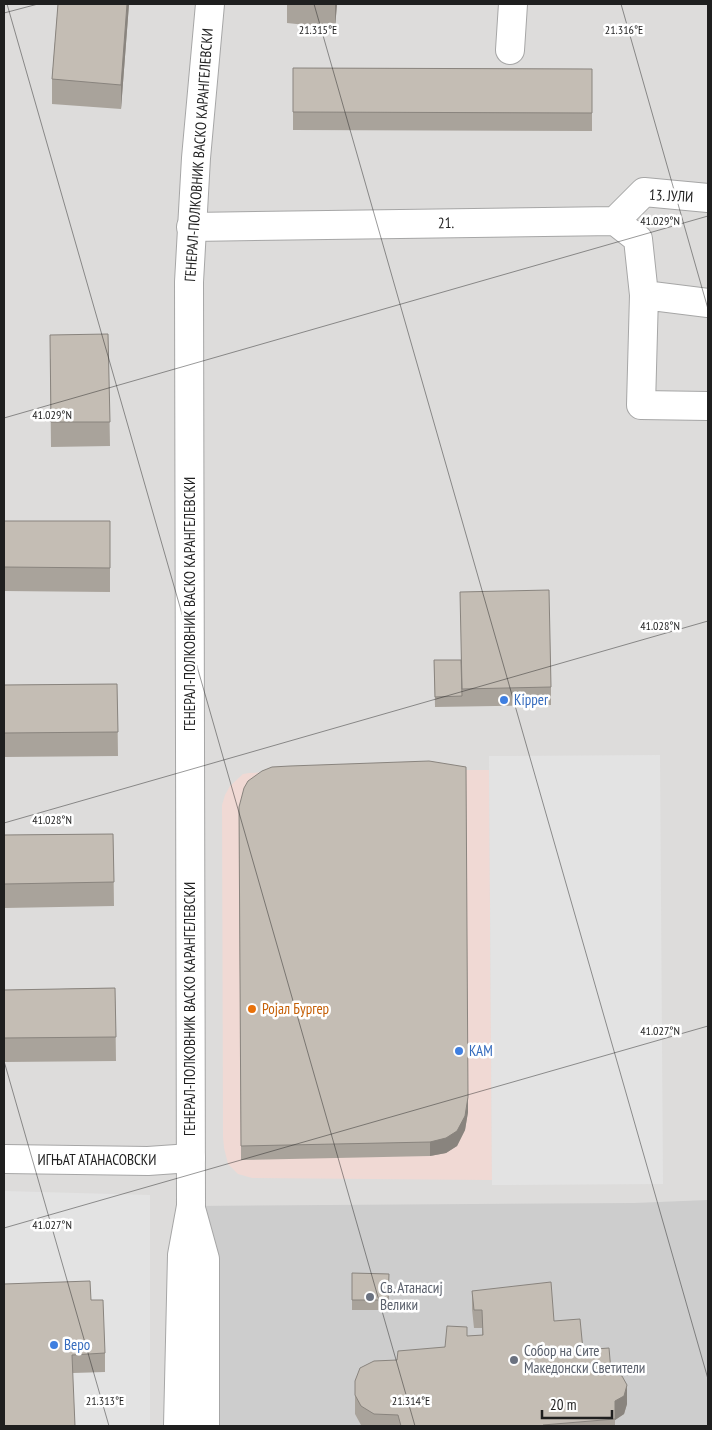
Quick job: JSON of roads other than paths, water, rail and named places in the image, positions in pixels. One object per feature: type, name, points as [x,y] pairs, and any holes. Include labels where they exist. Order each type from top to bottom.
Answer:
[{"type":"street","name":"ГЕНЕРАЛ-ПОЛКОВНИК ВАСКО КАРАНГЕЛЕВСКИ","points":[[178,1426],[182,1255],[191,1206],[189,292],[191,227],[210,4]]},
{"type":"street","points":[[510,50],[513,4]]},
{"type":"street","name":"13. ЈУЛИ","points":[[615,220],[644,192],[708,198]]},
{"type":"street","name":"21.","points":[[191,227],[615,220]]},
{"type":"street","points":[[615,220],[638,239],[644,295],[641,405],[708,406]]},
{"type":"street","points":[[644,295],[708,304]]},
{"type":"street","name":"ИГЊАТ АТАНАСОВСКИ","points":[[4,1159],[148,1161],[191,1158]]},
{"type":"street","name":"ГЕНЕРАЛ-ПОЛКОВНИК ВАСКО КАРАНГЕЛЕВСКИ","points":[[191,1206],[205,1260],[204,1426]]},
{"type":"place","name":"Kipper","points":[[504,700]]},
{"type":"place","name":"Ројал Бургер","points":[[252,1009]]},
{"type":"place","name":"KAM","points":[[459,1051]]},
{"type":"place","name":"Св. Атанасиј Велики","points":[[370,1297]]},
{"type":"place","name":"Веро","points":[[54,1345]]},
{"type":"place","name":"Собор на Сите Македонски Светители","points":[[514,1360]]}]
